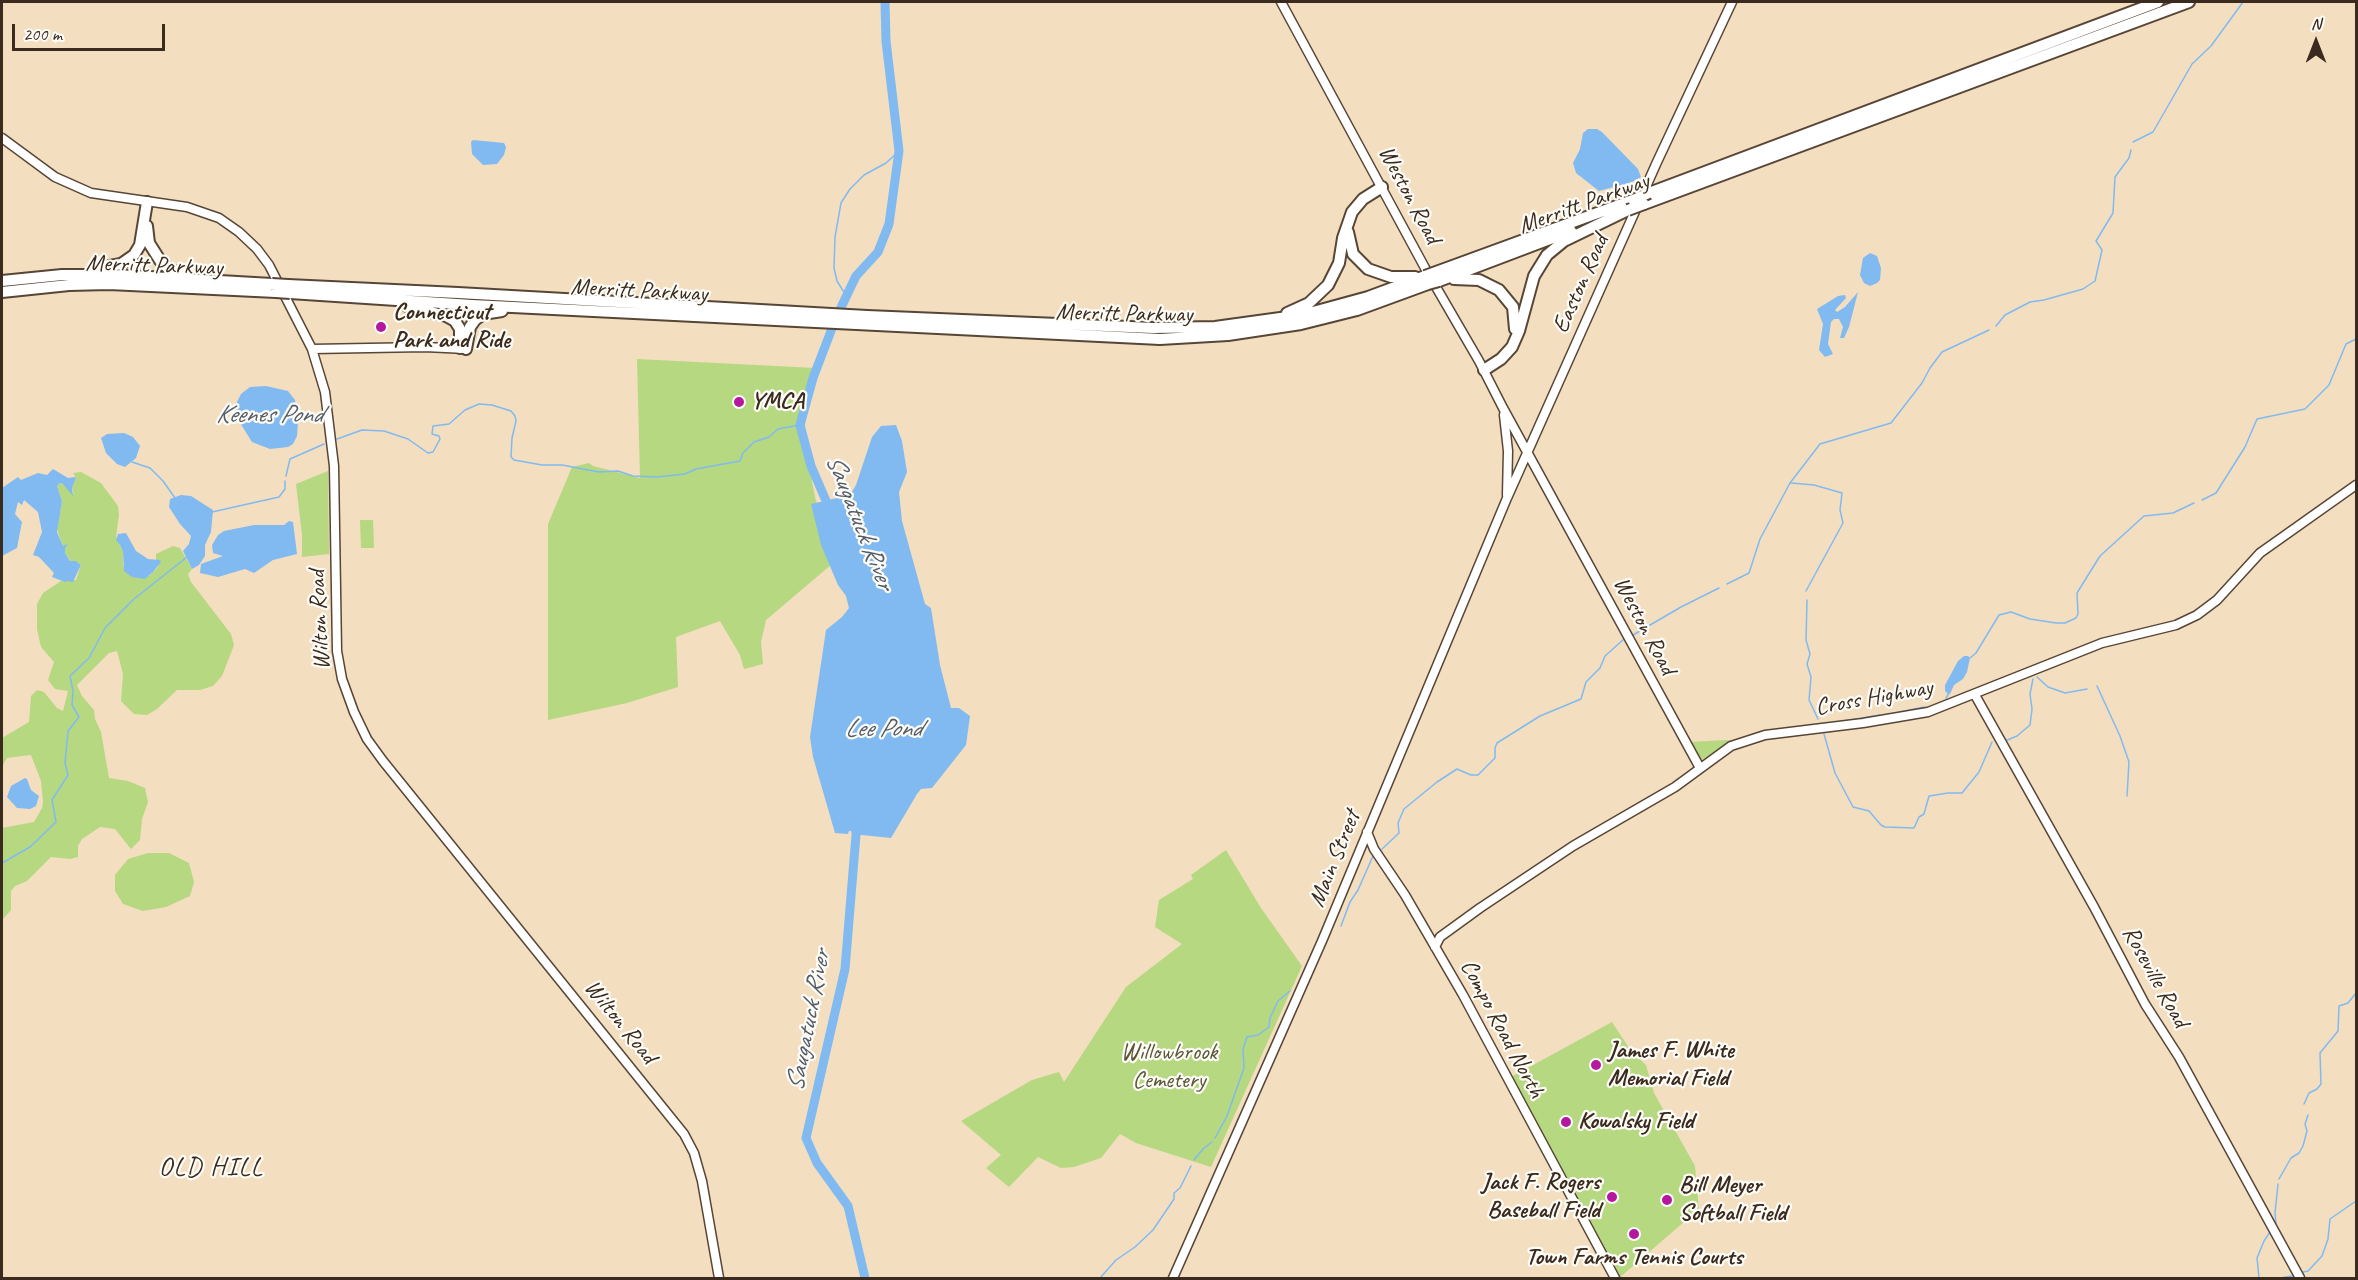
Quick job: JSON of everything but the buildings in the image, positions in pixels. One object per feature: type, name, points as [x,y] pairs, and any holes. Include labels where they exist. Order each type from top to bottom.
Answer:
[{"type":"highway","name":"Merritt Parkway","points":[[867,320],[1098,327],[1215,327],[1321,311],[1432,278],[1630,205],[2158,2]]},
{"type":"highway","name":"Merritt Parkway","points":[[1646,199],[2189,2]]},
{"type":"highway","points":[[1215,327],[1283,314],[1309,303],[1334,276],[1341,258],[1349,217],[1358,203],[1382,187]]},
{"type":"highway","points":[[2,280],[121,264],[134,255],[140,245],[147,202]]},
{"type":"highway","points":[[147,202],[148,243],[161,262],[170,270],[237,282]]},
{"type":"highway","points":[[1484,370],[1501,359],[1512,346],[1519,331],[1531,283],[1543,260],[1564,241],[1630,205]]},
{"type":"highway","points":[[1347,226],[1353,254],[1368,268],[1392,277],[1474,278],[1492,285],[1504,294],[1513,308],[1516,327],[1512,346]]},
{"type":"highway","name":"Merritt Parkway","points":[[2,280],[96,275],[237,282],[274,288]]},
{"type":"highway","name":"Merritt Parkway","points":[[2,292],[60,285],[109,284],[458,292],[1141,338],[1200,337],[1254,332],[1312,322],[1384,301],[1432,278]]},
{"type":"highway","name":"Merritt Parkway","points":[[289,289],[353,297],[602,311],[808,317]]},
{"type":"highway","points":[[353,297],[396,303],[446,316],[455,321],[460,329],[463,348]]},
{"type":"highway","points":[[463,348],[470,327],[483,314],[516,310],[602,311]]},
{"type":"main road","name":"Weston Road","points":[[1281,2],[1700,768]]},
{"type":"main road","name":"Easton Road","points":[[1528,452],[1665,145],[1732,2]]},
{"type":"main road","name":"Wilton Road","points":[[2,138],[55,177],[91,193],[199,211],[219,218],[239,232],[257,249],[269,265],[312,349],[325,392],[334,451],[338,656],[344,687],[356,717],[370,743],[401,785],[680,1128],[691,1146],[700,1175],[719,1278]]},
{"type":"main road","points":[[312,349],[463,348]]},
{"type":"main road","name":"Weston Road","points":[[1503,408],[1507,442],[1507,498]]},
{"type":"main road","name":"Main Street","points":[[1173,1278],[1322,941],[1528,452]]},
{"type":"main road","name":"Cross Highway","points":[[1435,947],[1440,937],[1480,908],[1573,846],[1663,794],[1728,748],[1754,738],[1911,716],[1975,695],[2102,643],[2163,630],[2187,620],[2217,600],[2260,553],[2356,485]]},
{"type":"main road","name":"Roseville Road","points":[[1975,695],[2099,916],[2145,1004],[2179,1057],[2300,1278]]},
{"type":"main road","name":"Compo Road North","points":[[1367,832],[1374,849],[1405,895],[1435,947],[1615,1278]]},
{"type":"green space","points":[[637,359],[815,368],[808,387],[805,427],[816,501],[830,534],[832,564],[766,620],[761,642],[763,664],[744,669],[740,655],[720,621],[676,637],[678,687],[627,703],[548,720],[548,524],[572,467],[589,463],[640,478]]},
{"type":"green space","points":[[328,471],[329,554],[302,557],[302,535],[296,484]]},
{"type":"green space","points":[[81,472],[101,483],[118,506],[116,537],[123,552],[123,566],[149,576],[158,567],[159,560],[156,560],[156,554],[173,546],[180,548],[192,569],[188,574],[191,582],[231,634],[234,645],[222,676],[213,686],[200,690],[177,690],[147,715],[134,714],[121,701],[123,674],[117,651],[109,653],[77,685],[82,696],[94,710],[101,732],[109,778],[128,781],[145,788],[148,802],[142,819],[140,840],[131,849],[115,829],[100,827],[82,839],[78,846],[78,857],[70,859],[51,857],[27,881],[15,886],[11,891],[11,910],[2,920],[2,828],[34,822],[43,802],[41,781],[31,755],[7,758],[2,767],[2,738],[29,722],[31,696],[37,690],[44,692],[57,708],[63,711],[68,691],[55,689],[48,680],[54,662],[41,647],[37,629],[37,604],[43,593],[61,581],[76,580],[81,565],[76,561],[71,562],[65,553],[57,529],[62,501],[57,486],[60,483],[63,484],[74,494],[72,488],[76,478],[73,473]]},
{"type":"green space","points":[[360,520],[373,520],[374,548],[361,548]]},
{"type":"green space","points":[[1733,741],[1701,760],[1689,742]]},
{"type":"green space","name":"Willowbrook Cemetery","points":[[1226,850],[1261,908],[1302,966],[1211,1167],[1136,1143],[1120,1134],[1101,1158],[1074,1167],[1061,1168],[1038,1157],[1009,1187],[986,1168],[1001,1155],[961,1121],[1032,1080],[1059,1072],[1064,1082],[1126,987],[1182,944],[1155,927],[1159,900],[1193,879],[1191,875]]},
{"type":"green space","points":[[148,853],[169,853],[189,863],[194,882],[190,896],[166,907],[143,911],[123,904],[115,891],[115,875],[128,859]]},
{"type":"green space","points":[[1612,1022],[1631,1051],[1646,1065],[1654,1093],[1695,1166],[1699,1209],[1619,1278],[1511,1077]]},
{"type":"water","points":[[1588,129],[1597,129],[1602,132],[1638,169],[1641,177],[1632,182],[1599,191],[1576,173],[1573,163],[1580,149],[1583,133]]},
{"type":"water","points":[[473,140],[504,143],[506,147],[504,155],[497,164],[483,165],[472,154],[471,142]]},
{"type":"water","points":[[1870,253],[1877,256],[1881,268],[1880,280],[1870,286],[1864,283],[1860,275],[1863,258]]},
{"type":"water","points":[[1858,292],[1844,338],[1840,338],[1843,327],[1839,319],[1831,322],[1828,344],[1833,354],[1825,357],[1819,350],[1823,324],[1817,309],[1838,296],[1845,295],[1846,298],[1835,310],[1837,312],[1845,307]]},
{"type":"water","name":"Keenes Pond","points":[[266,386],[288,391],[295,400],[297,436],[293,444],[288,447],[270,449],[252,442],[237,418],[235,406],[241,394],[250,387]]},
{"type":"water","name":"Lee Pond","points":[[896,425],[902,441],[907,472],[899,492],[902,521],[925,604],[931,608],[940,665],[951,708],[959,708],[970,716],[966,745],[932,788],[921,789],[891,838],[852,834],[851,831],[848,834],[835,833],[813,757],[810,737],[826,630],[849,608],[846,596],[838,585],[821,545],[811,504],[850,495],[856,485],[872,437],[881,426]]},
{"type":"water","points":[[124,433],[133,437],[140,446],[136,458],[125,467],[117,464],[106,453],[101,438],[107,434]]},
{"type":"water","points":[[53,469],[68,478],[76,478],[72,488],[73,496],[63,484],[60,483],[57,486],[62,501],[57,532],[63,546],[68,544],[65,553],[70,561],[76,561],[81,565],[73,582],[65,582],[52,577],[54,573],[39,557],[33,555],[42,532],[38,512],[24,500],[22,505],[18,502],[15,514],[22,522],[17,548],[2,556],[2,488],[18,477],[21,480],[38,473],[47,475]]},
{"type":"water","points":[[181,495],[191,496],[213,510],[211,532],[205,545],[205,556],[199,565],[192,569],[183,551],[189,544],[191,536],[169,507],[170,499]]},
{"type":"water","points":[[289,521],[293,522],[297,554],[273,560],[254,573],[245,569],[218,577],[200,573],[201,564],[223,556],[213,553],[212,545],[218,535],[224,531],[254,525],[284,525]]},
{"type":"water","points":[[126,533],[136,551],[148,559],[161,562],[145,579],[132,577],[124,571],[123,552],[116,540],[118,534]]},
{"type":"water","points":[[1964,656],[1970,658],[1967,672],[1948,694],[1945,691],[1945,685],[1958,661]]},
{"type":"water","points":[[25,778],[31,790],[39,796],[36,806],[30,809],[17,808],[7,797],[11,786]]},
{"type":"waterway","name":"Saugatuck River","points":[[830,510],[811,466],[800,425],[813,378],[836,318],[856,276],[878,252],[889,224],[899,151],[886,41],[885,2]]},
{"type":"waterway","points":[[2133,142],[2153,132],[2192,64],[2211,46],[2243,2]]},
{"type":"waterway","points":[[1996,326],[2005,315],[2030,302],[2083,289],[2095,281],[2102,250],[2096,241],[2113,213],[2115,177],[2129,158],[2131,150]]},
{"type":"waterway","points":[[847,297],[837,281],[834,268],[835,237],[841,203],[850,189],[864,175],[886,163],[899,151]]},
{"type":"waterway","points":[[1727,584],[1749,573],[1760,539],[1790,483],[1820,444],[1891,423],[1922,383],[1942,352],[1989,330]]},
{"type":"waterway","points":[[2202,500],[2216,493],[2245,447],[2257,419],[2305,409],[2329,385],[2346,344],[2356,339]]},
{"type":"waterway","points":[[337,439],[362,430],[384,431],[408,439],[428,453],[433,452],[440,439],[439,436],[432,434],[433,426],[449,424],[465,410],[479,404],[492,405],[511,411],[515,416],[511,457],[514,460],[599,472],[618,471],[633,476],[657,477],[685,474],[696,469],[740,461],[743,453],[754,442],[769,437],[778,429],[800,425]]},
{"type":"waterway","points":[[286,476],[290,459],[324,444]]},
{"type":"waterway","points":[[132,462],[150,468],[175,498]]},
{"type":"waterway","points":[[212,512],[279,497],[285,489],[285,481]]},
{"type":"waterway","points":[[1791,483],[1814,485],[1842,493],[1840,510],[1843,523],[1806,591]]},
{"type":"waterway","points":[[1970,658],[1976,653],[1999,615],[2011,612],[2030,619],[2056,623],[2065,623],[2076,618],[2078,614],[2077,593],[2100,556],[2144,516],[2173,513],[2194,503]]},
{"type":"waterway","points":[[2,863],[30,847],[56,822],[52,800],[68,775],[65,763],[68,731],[79,717],[72,705],[73,691],[70,676],[89,658],[105,628],[134,599],[187,557]]},
{"type":"waterway","points":[[1633,635],[1719,588]]},
{"type":"waterway","points":[[1807,600],[1806,640],[1810,654],[1807,664],[1811,677],[1809,700],[1818,719]]},
{"type":"waterway","points":[[1382,849],[1399,833],[1398,823],[1404,809],[1437,782],[1457,769],[1471,775],[1478,775],[1495,758],[1497,743],[1540,716],[1581,699],[1586,682],[1600,668],[1605,656],[1624,639]]},
{"type":"waterway","points":[[2037,677],[2048,687],[2065,693],[2087,689]]},
{"type":"waterway","points":[[2005,741],[2017,736],[2030,725],[2032,709],[2030,694],[2033,679]]},
{"type":"waterway","points":[[2097,686],[2129,762],[2127,796]]},
{"type":"waterway","points":[[1946,698],[1949,693]]},
{"type":"waterway","points":[[1886,715],[1924,707]]},
{"type":"waterway","points":[[1838,722],[1880,715]]},
{"type":"waterway","points":[[1824,734],[1835,773],[1853,807],[1869,811],[1885,827],[1914,828],[1919,817],[1924,814],[1929,796],[1962,793],[1979,772],[1992,742]]},
{"type":"waterway","name":"Saugatuck River","points":[[857,823],[845,969],[806,1138],[817,1163],[848,1206],[865,1278]]},
{"type":"waterway","points":[[1341,926],[1373,856]]},
{"type":"waterway","points":[[1215,1138],[1227,1116],[1244,1068],[1243,1049],[1247,1037],[1258,1035],[1269,1027],[1270,1018],[1278,1001],[1290,991]]},
{"type":"waterway","points":[[2304,1104],[2309,1093],[2321,1084],[2320,1053],[2338,1031],[2339,1006],[2348,1003],[2356,993]]},
{"type":"waterway","points":[[2279,1179],[2291,1158],[2299,1153],[2303,1146],[2308,1115]]},
{"type":"waterway","points":[[1194,1160],[1212,1142]]},
{"type":"waterway","points":[[1100,1278],[1116,1260],[1135,1247],[1153,1230],[1174,1199],[1174,1193],[1180,1188],[1191,1166]]},
{"type":"waterway","points":[[2276,1225],[2278,1184]]},
{"type":"waterway","points":[[2303,1272],[2308,1271],[2322,1256],[2328,1239],[2330,1219],[2356,1201]]},
{"type":"waterway","points":[[2259,1278],[2257,1258],[2270,1232]]},
{"type":"waterway","points":[[2280,1278],[2292,1276]]},
{"type":"place","name":"Connecticut Park and Ride","points":[[381,327]]},
{"type":"place","name":"YMCA","points":[[739,402]]},
{"type":"place","name":"James F. White Memorial Field","points":[[1596,1065]]},
{"type":"place","name":"Kowalsky Field","points":[[1566,1122]]},
{"type":"place","name":"Jack F. Rogers Baseball Field","points":[[1612,1197]]},
{"type":"place","name":"Bill Meyer Softball Field","points":[[1667,1200]]},
{"type":"place","name":"Town Farms Tennis Courts","points":[[1634,1234]]},
{"type":"district","name":"OLD HILL","points":[[211,1168]]}]
